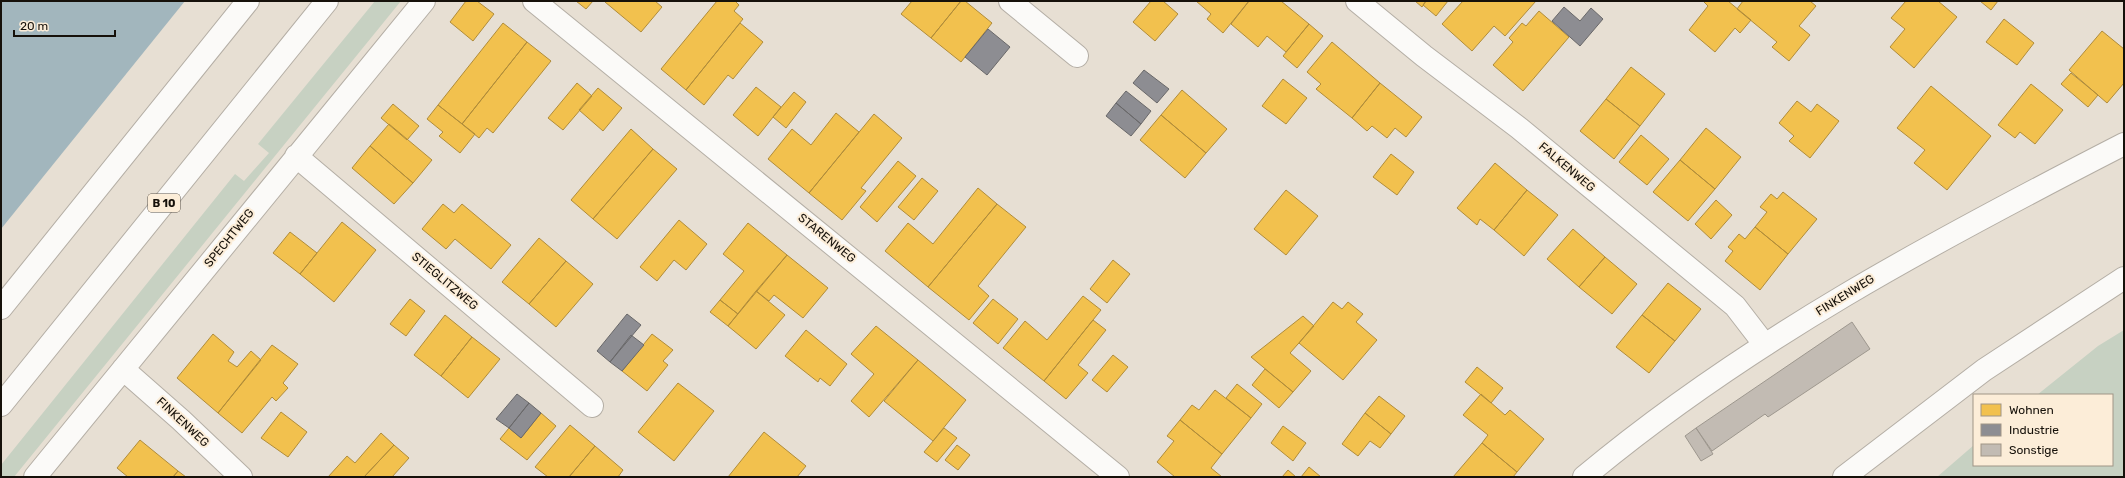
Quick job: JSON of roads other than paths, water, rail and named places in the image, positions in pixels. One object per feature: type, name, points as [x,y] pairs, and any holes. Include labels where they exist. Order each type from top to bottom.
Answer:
[{"type":"main road","points":[[1,308],[248,1]]},
{"type":"main road","name":"B 10","points":[[1,405],[327,1]]},
{"type":"main road","name":"SPECHTWEG","points":[[35,477],[424,1]]},
{"type":"main road","name":"STARENWEG","points":[[534,1],[1118,477]]},
{"type":"main road","points":[[1010,1],[1077,56]]},
{"type":"main road","name":"FALKENWEG","points":[[1357,1],[1424,56],[1520,128],[1735,306],[1765,345]]},
{"type":"main road","name":"FINKENWEG","points":[[1584,477],[1648,425],[1700,387],[1765,345],[1902,261],[2124,144]]},
{"type":"main road","name":"STIEGLITZWEG","points":[[296,156],[592,406]]},
{"type":"main road","points":[[1844,477],[1984,370],[2124,278]]},
{"type":"main road","name":"FINKENWEG","points":[[123,368],[241,477]]}]
